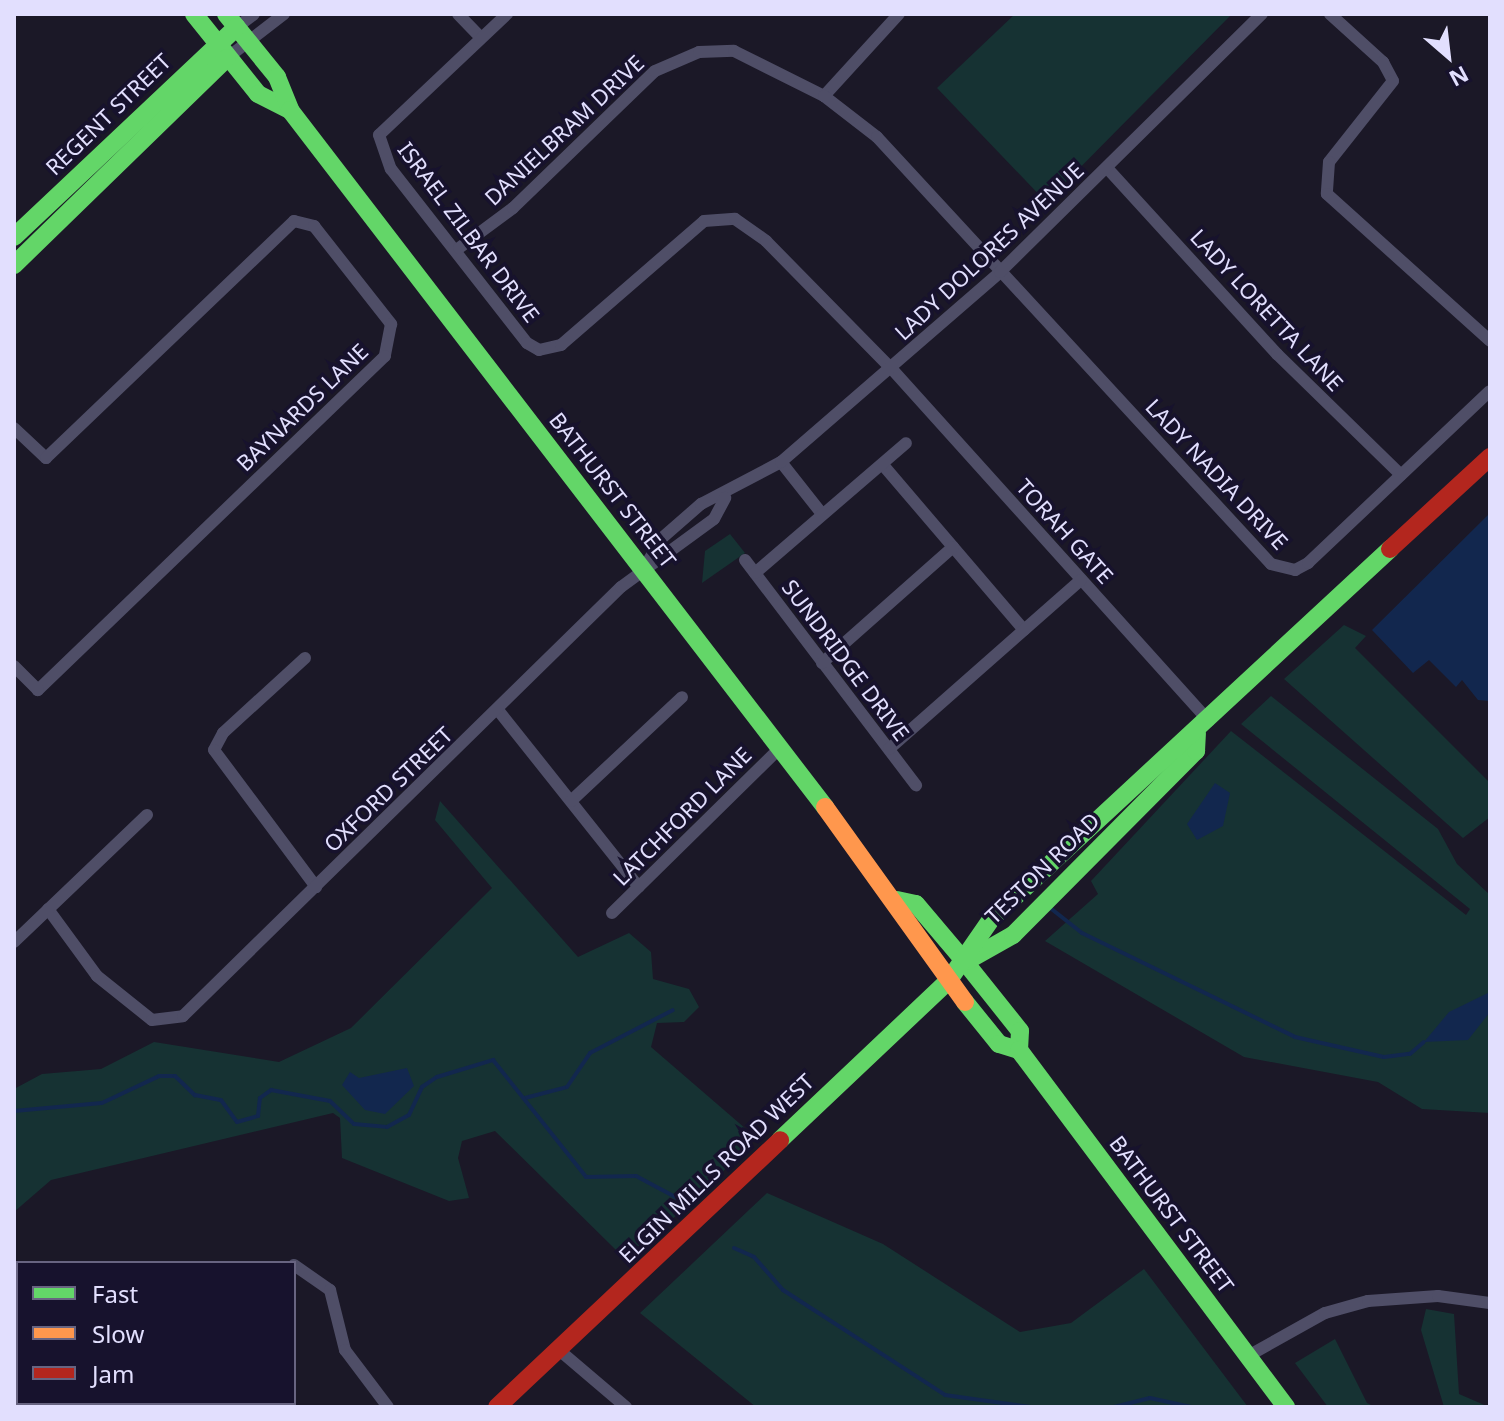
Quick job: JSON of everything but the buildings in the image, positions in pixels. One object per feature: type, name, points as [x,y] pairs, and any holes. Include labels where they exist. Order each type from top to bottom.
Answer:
[{"type":"main road","name":"BATHURST STREET","points":[[194,14],[258,94],[290,110]]},
{"type":"main road","name":"BATHURST STREET","points":[[237,28],[277,77],[290,110],[897,900],[899,918],[999,1044],[1019,1050],[1286,1407]]},
{"type":"main road","name":"REGENT STREET","points":[[14,265],[222,51],[237,28]]},
{"type":"main road","name":"REGENT STREET","points":[[14,237],[222,51]]},
{"type":"main road","name":"TESTON ROAD","points":[[965,962],[992,918],[1203,727],[1490,457]]},
{"type":"main road","name":"TESTON ROAD","points":[[965,962],[1013,935],[1196,751],[1203,727]]},
{"type":"main road","name":"BATHURST STREET","points":[[897,900],[916,904],[965,962],[1020,1031],[1019,1050]]},
{"type":"main road","name":"ELGIN MILLS ROAD WEST","points":[[497,1407],[965,962]]},
{"type":"street","points":[[237,28],[254,14]]},
{"type":"street","points":[[237,28],[284,14]]},
{"type":"street","points":[[458,14],[481,38]]},
{"type":"street","name":"ISRAEL ZILBAR DRIVE","points":[[507,14],[379,135],[391,169],[459,248],[527,343],[551,351],[584,331],[704,221],[735,219],[766,241],[891,368]]},
{"type":"street","points":[[824,96],[899,14]]},
{"type":"street","name":"LADY DOLORES AVENUE","points":[[644,568],[662,538],[701,504],[725,498],[781,462],[1000,272],[1262,14]]},
{"type":"street","points":[[1330,14],[1383,62],[1393,81],[1329,162],[1327,194],[1490,341]]},
{"type":"street","name":"DANIELBRAM DRIVE","points":[[459,248],[513,208],[672,61],[734,51],[824,96],[894,155],[1000,272]]},
{"type":"street","name":"LADY LORETTA LANE","points":[[1108,169],[1277,354],[1401,475]]},
{"type":"street","name":"BAYNARDS LANE","points":[[14,428],[46,458],[294,221],[314,226],[391,324],[385,356],[38,690],[14,666]]},
{"type":"street","name":"LADY NADIA DRIVE","points":[[1000,272],[1271,564],[1295,570],[1308,563],[1490,391]]},
{"type":"street","name":"TORAH GATE","points":[[891,368],[1081,580],[1203,727]]},
{"type":"street","points":[[755,573],[906,443]]},
{"type":"street","points":[[781,462],[822,514]]},
{"type":"street","points":[[883,465],[1024,630]]},
{"type":"street","name":"LADY DOLORES AVENUE","points":[[644,568],[714,519],[725,498]]},
{"type":"street","points":[[822,663],[953,547]]},
{"type":"street","name":"SUNDRIDGE DRIVE","points":[[745,560],[916,785]]},
{"type":"street","name":"OXFORD STREET","points":[[48,909],[97,976],[152,1020],[183,1016],[644,568]]},
{"type":"street","points":[[889,749],[1081,580]]},
{"type":"street","points":[[305,658],[223,733],[214,750],[316,887]]},
{"type":"street","points":[[571,801],[682,697]]},
{"type":"street","points":[[498,710],[639,887]]},
{"type":"street","name":"LATCHFORD LANE","points":[[612,913],[780,748]]},
{"type":"street","points":[[14,942],[147,815]]},
{"type":"street","points":[[296,1266],[330,1290],[345,1350],[388,1407]]},
{"type":"street","points":[[1248,1356],[1303,1323],[1368,1301],[1438,1296],[1490,1303]]},
{"type":"street","points":[[559,1350],[626,1407]]},
{"type":"green space","points":[[1015,14],[1232,14],[1046,202],[937,88]]},
{"type":"green space","points":[[730,534],[745,553],[702,583],[705,551]]},
{"type":"green space","points":[[1344,625],[1366,636],[1355,648],[1490,783],[1490,817],[1463,838],[1284,679]]},
{"type":"green space","points":[[1271,696],[1438,829],[1457,864],[1490,895],[1490,1113],[1422,1109],[1378,1082],[1244,1057],[1045,941],[1098,894],[1091,881],[1231,731],[1466,915],[1470,909],[1241,724]]},
{"type":"green space","points":[[440,801],[578,957],[629,933],[651,952],[653,979],[689,989],[699,1007],[684,1022],[657,1023],[651,1047],[753,1135],[708,1190],[635,1249],[616,1250],[495,1131],[462,1141],[458,1158],[469,1198],[449,1201],[342,1158],[340,1118],[333,1113],[51,1180],[14,1212],[14,1089],[42,1074],[101,1069],[154,1042],[279,1062],[351,1028],[492,888],[435,820]]},
{"type":"green space","points":[[767,1193],[883,1244],[1020,1332],[1071,1323],[1144,1269],[1248,1407],[756,1407],[640,1313]]},
{"type":"green space","points":[[1426,1309],[1454,1314],[1459,1394],[1489,1407],[1444,1407],[1421,1330]]},
{"type":"green space","points":[[1335,1339],[1367,1403],[1375,1407],[1328,1407],[1295,1363]]},
{"type":"water","points":[[1490,513],[1490,701],[1478,700],[1462,680],[1456,687],[1429,660],[1413,673],[1372,630]]},
{"type":"water","points":[[1215,783],[1230,793],[1223,826],[1197,840],[1187,824]]},
{"type":"water","points":[[1490,992],[1490,1012],[1468,1040],[1424,1042],[1449,1012]]},
{"type":"water","points":[[407,1068],[414,1086],[385,1114],[365,1110],[342,1085],[350,1072],[359,1078]]},
{"type":"waterway","points":[[1049,907],[1082,933],[1295,1037],[1384,1057],[1410,1054],[1424,1042]]},
{"type":"waterway","points":[[525,1098],[567,1087],[590,1053],[673,1010]]},
{"type":"waterway","points":[[14,1111],[102,1103],[159,1076],[175,1076],[195,1095],[221,1100],[237,1122],[258,1116],[260,1098],[271,1090],[330,1101],[354,1124],[387,1127],[409,1115],[422,1087],[437,1077],[493,1060],[586,1177],[636,1176],[681,1200]]},
{"type":"waterway","points":[[734,1248],[754,1257],[783,1290],[945,1395],[1030,1407]]},
{"type":"waterway","points":[[1114,1407],[1150,1398],[1191,1407]]},
{"type":"traffic: fast","points":[[194,14],[258,94],[290,110]]},
{"type":"traffic: fast","points":[[226,14],[277,77],[290,110],[825,807]]},
{"type":"traffic: fast","points":[[14,237],[237,27]]},
{"type":"traffic: fast","points":[[14,265],[227,58]]},
{"type":"traffic: fast","points":[[780,1140],[949,980],[992,918],[1390,549]]},
{"type":"traffic: fast","points":[[967,961],[1013,935],[1196,751],[1197,733]]},
{"type":"traffic: fast","points":[[897,900],[916,904],[965,962],[1020,1031],[1019,1050]]},
{"type":"traffic: fast","points":[[965,1002],[999,1044],[1019,1050],[1286,1407]]},
{"type":"traffic: slow","points":[[825,807],[965,1002]]},
{"type":"traffic: jam","points":[[1390,549],[1490,457]]},
{"type":"traffic: jam","points":[[497,1407],[780,1140]]}]
